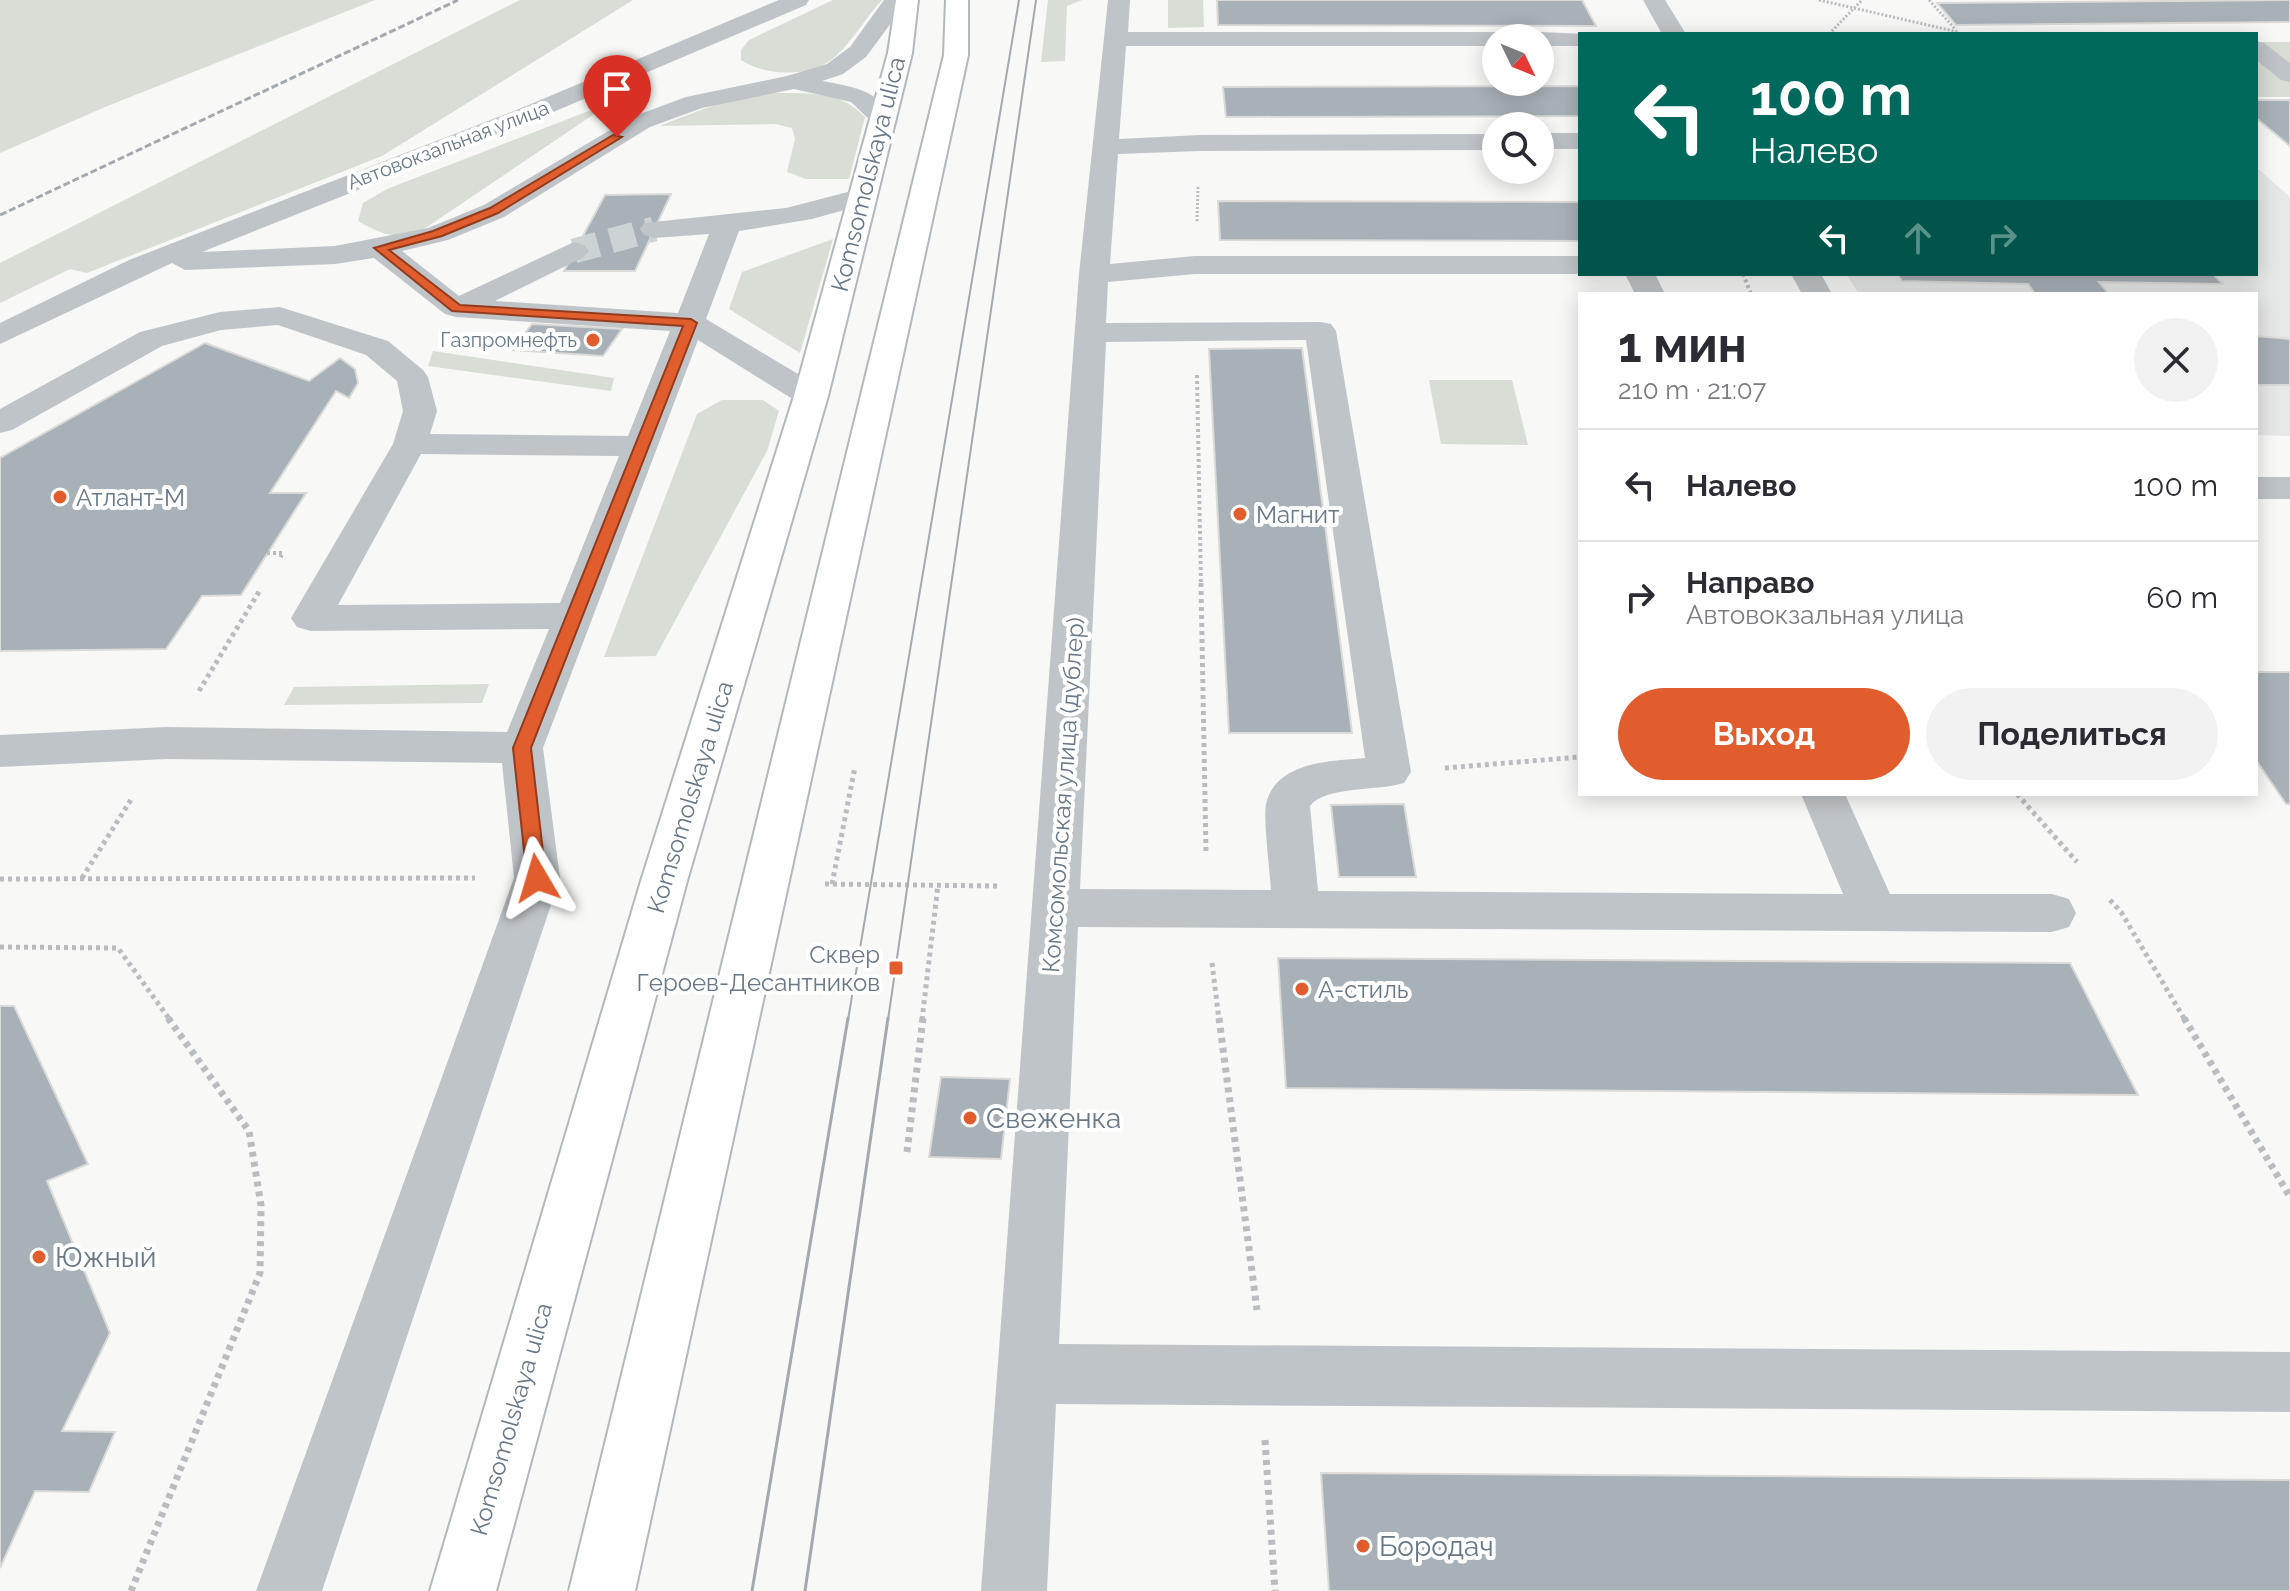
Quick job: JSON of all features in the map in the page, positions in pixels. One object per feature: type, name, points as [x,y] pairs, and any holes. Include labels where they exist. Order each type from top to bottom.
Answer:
[{"type":"main road","name":"Komsomolskaya ulica","points":[[463,1591],[660,896],[811,396],[900,53],[907,0]]},
{"type":"main road","points":[[602,1591],[956,55],[957,0]]},
{"type":"street","name":"Автовокзальная улица","points":[[0,335],[139,266],[523,116],[736,29],[798,0]]},
{"type":"street","name":"Автовокзальная улица","points":[[139,266],[214,258],[335,255],[438,234],[494,211],[641,122],[695,102],[792,82],[835,69],[850,61],[897,0]]},
{"type":"street","points":[[1654,0],[1673,32]]},
{"type":"street","points":[[1117,19],[1482,38]]},
{"type":"street","name":"Комсомольская улица (дублер)","points":[[1014,1591],[1094,274],[1117,19]]},
{"type":"street","points":[[736,29],[719,44],[721,64],[859,96],[882,118]]},
{"type":"street","points":[[1554,39],[1578,39]]},
{"type":"street","points":[[2258,50],[2290,75]]},
{"type":"street","points":[[1554,141],[1578,141]]},
{"type":"street","points":[[1105,147],[1200,143],[1482,142]]},
{"type":"street","points":[[654,229],[727,226],[820,211],[863,196]]},
{"type":"street","points":[[289,1591],[537,878],[522,748],[727,226]]},
{"type":"street","points":[[380,248],[456,308],[691,323],[811,396]]},
{"type":"street","points":[[456,308],[574,251]]},
{"type":"street","points":[[1094,274],[1195,265],[1578,265]]},
{"type":"street","points":[[0,423],[151,339],[220,321],[280,316],[377,348],[412,377],[420,411],[410,444],[311,618],[574,616]]},
{"type":"street","points":[[1091,333],[1320,331],[1389,772],[1321,778],[1299,788],[1288,804],[1296,909]]},
{"type":"street","points":[[410,444],[640,446]]},
{"type":"street","points":[[2258,488],[2290,488]]},
{"type":"street","points":[[0,751],[167,743],[522,748]]},
{"type":"street","points":[[1824,796],[1875,913]]},
{"type":"street","points":[[1056,908],[2052,913]]},
{"type":"street","points":[[1027,1374],[2290,1382]]},
{"type":"path","points":[[1819,0],[1955,32]]},
{"type":"path","points":[[1831,32],[1842,23],[1850,7],[1862,0]]},
{"type":"path","points":[[1929,0],[1958,32]]},
{"type":"path","points":[[1195,265],[1200,143]]},
{"type":"path","points":[[1196,332],[1207,909],[1255,1290],[1275,1591]]},
{"type":"path","points":[[1389,772],[1578,757]]},
{"type":"path","points":[[832,884],[856,764]]},
{"type":"path","points":[[2019,796],[2079,865]]},
{"type":"path","points":[[907,1152],[938,885]]},
{"type":"path","points":[[2100,888],[2121,912],[2290,1197]]},
{"type":"path","points":[[0,947],[118,948],[249,1131],[261,1205],[260,1273],[131,1591]]},
{"type":"shaded area","points":[[0,0],[375,0],[105,107],[0,153]]},
{"type":"shaded area","points":[[520,0],[633,0],[382,156],[87,273],[70,269],[0,303],[0,263]]},
{"type":"shaded area","points":[[833,0],[882,0],[843,49],[827,63],[803,71],[777,72],[741,60],[741,50],[749,40]]},
{"type":"shaded area","points":[[1048,0],[1082,0],[1067,6],[1065,61],[1041,62]]},
{"type":"shaded area","points":[[1168,0],[1203,0],[1204,27],[1168,28]]},
{"type":"shaded area","points":[[2258,42],[2290,42],[2290,97],[2258,97]]},
{"type":"shaded area","points":[[770,93],[809,93],[833,98],[845,102],[865,117],[849,179],[806,179],[787,172],[795,139],[792,128],[775,124],[660,126],[714,106]]},
{"type":"shaded area","points":[[612,102],[424,229],[390,235],[358,221],[363,203],[387,189]]},
{"type":"shaded area","points":[[2258,169],[2290,197],[2290,436],[2258,435],[2258,292],[1858,292],[1847,276],[2258,276]]},
{"type":"shaded area","points":[[833,239],[800,353],[729,309],[742,272]]},
{"type":"shaded area","points":[[433,351],[614,378],[611,391],[428,366]]},
{"type":"shaded area","points":[[1429,380],[1512,380],[1528,445],[1441,444]]},
{"type":"shaded area","points":[[722,400],[763,400],[779,411],[767,451],[656,656],[604,657],[697,414]]},
{"type":"shaded area","points":[[489,684],[482,703],[284,705],[294,687]]},
{"type":"building","points":[[1217,0],[1582,0],[1596,26],[1554,24],[1218,25]]},
{"type":"building","points":[[2290,0],[2290,22],[1956,25],[1937,3]]},
{"type":"building","points":[[1482,86],[1482,96],[1554,96],[1554,86],[1578,86],[1578,116],[1554,116],[1554,112],[1482,112],[1482,116],[1226,117],[1223,87]]},
{"type":"building","points":[[2258,100],[2290,100],[2290,146],[2258,120]]},
{"type":"building","points":[[671,194],[635,271],[564,271],[605,195]]},
{"type":"building","points":[[1218,201],[1578,202],[1578,241],[1220,240]]},
{"type":"building","points":[[1898,276],[2215,276],[2223,284],[2099,282],[2107,292],[2034,292],[2028,284],[1902,281]]},
{"type":"building","points":[[532,324],[622,329],[603,356],[512,350]]},
{"type":"building","points":[[2258,336],[2290,339],[2290,385],[2258,385]]},
{"type":"building","points":[[205,343],[309,381],[340,358],[355,369],[358,383],[349,398],[336,391],[270,493],[306,493],[241,595],[202,596],[166,649],[0,651],[0,458]]},
{"type":"building","points":[[1302,348],[1352,733],[1229,733],[1209,349]]},
{"type":"building","points":[[2258,672],[2290,672],[2290,804],[2286,804],[2258,763]]},
{"type":"building","points":[[1404,804],[1416,877],[1339,877],[1331,805]]},
{"type":"building","points":[[1278,958],[2070,963],[2138,1095],[1286,1088]]},
{"type":"building","name":"Южный","points":[[0,1006],[14,1006],[88,1164],[47,1181],[110,1333],[62,1431],[115,1432],[89,1492],[35,1491],[0,1568]]},
{"type":"building","name":"Свеженка","points":[[941,1077],[1010,1079],[1001,1159],[929,1157]]},
{"type":"building","points":[[1321,1473],[2290,1480],[2290,1591],[1329,1591]]},
{"type":"tunnel","points":[[574,251],[654,229]]},
{"type":"tram line","points":[[848,1020],[1019,0]]},
{"type":"tram line","points":[[888,1020],[1036,0]]},
{"type":"tram line","points":[[752,1591],[848,1018]]},
{"type":"tram line","points":[[805,1591],[888,1018]]},
{"type":"railway","points":[[0,215],[458,0]]},
{"type":"place","name":"Газпромнефть","points":[[593,340]]},
{"type":"place","name":"Атлант-М","points":[[60,497]]},
{"type":"place","name":"Магнит","points":[[1240,514]]},
{"type":"place","name":"Сквер Героев-Десантников","points":[[896,968]]},
{"type":"place","name":"А-стиль","points":[[1302,989]]},
{"type":"place","name":"Свеженка","points":[[970,1118]]},
{"type":"place","name":"Южный","points":[[39,1257]]},
{"type":"place","name":"Бородач","points":[[1363,1546]]},
{"type":"route","points":[[537,878],[522,748],[691,323],[456,308],[380,248],[438,234],[494,211],[617,137]]}]
